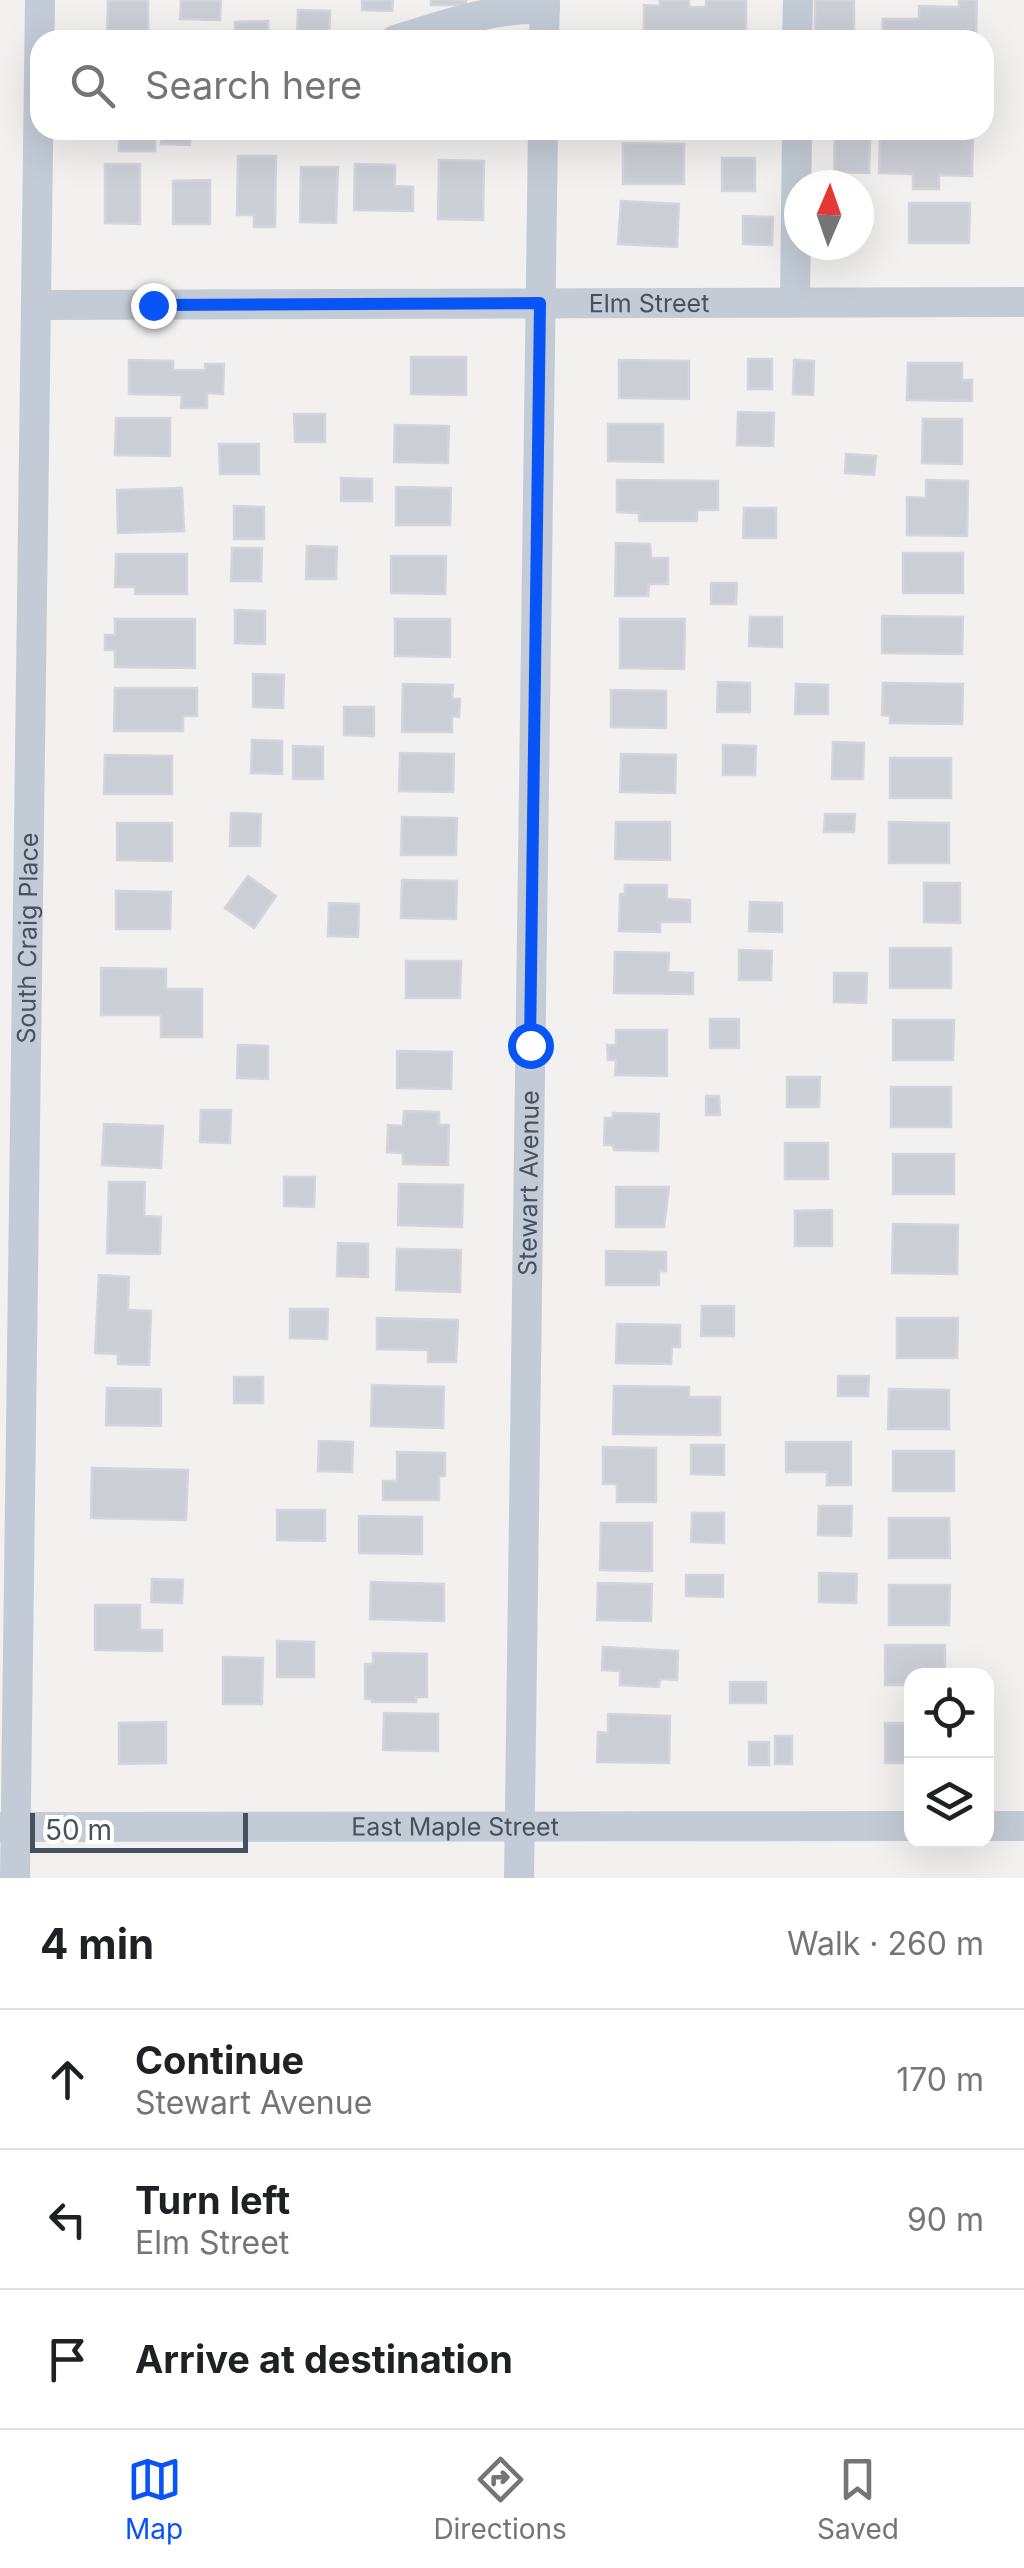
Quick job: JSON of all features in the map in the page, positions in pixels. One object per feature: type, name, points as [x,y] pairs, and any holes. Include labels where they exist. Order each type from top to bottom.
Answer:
[{"type":"street","name":"South Craig Place","points":[[40,0],[40,30]]},
{"type":"street","points":[[797,30],[798,0]]},
{"type":"street","points":[[429,30],[490,12],[545,4],[544,30]]},
{"type":"street","name":"South Craig Place","points":[[15,1878],[8,1827],[38,140]]},
{"type":"street","name":"Stewart Avenue","points":[[519,1878],[543,140]]},
{"type":"street","points":[[796,302],[797,140]]},
{"type":"street","name":"Elm Street","points":[[36,306],[1024,302]]},
{"type":"street","name":"East Maple Street","points":[[8,1827],[904,1826]]},
{"type":"street","points":[[994,1826],[1024,1826]]},
{"type":"building","points":[[108,0],[148,0],[148,30],[107,30]]},
{"type":"building","points":[[181,0],[221,0],[220,20],[180,19]]},
{"type":"building","points":[[362,0],[393,0],[392,11],[362,10]]},
{"type":"building","points":[[431,0],[466,0],[466,5],[431,5]]},
{"type":"building","points":[[660,0],[689,0],[689,7],[706,7],[706,0],[746,0],[746,30],[644,30],[644,5],[660,6]]},
{"type":"building","points":[[815,0],[854,0],[854,30],[815,30]]},
{"type":"building","points":[[959,0],[977,0],[976,30],[882,30],[883,19],[919,19],[919,6],[959,7]]},
{"type":"building","points":[[298,10],[330,11],[329,30],[297,30]]},
{"type":"building","points":[[268,21],[268,30],[235,30],[235,22]]},
{"type":"building","points":[[119,140],[155,140],[155,151],[119,151]]},
{"type":"building","points":[[161,140],[190,140],[190,145],[161,144]]},
{"type":"building","points":[[835,140],[870,140],[869,170],[834,170]]},
{"type":"building","points":[[880,140],[973,140],[972,176],[939,175],[939,189],[913,189],[913,174],[879,173]]},
{"type":"building","points":[[623,143],[684,144],[684,184],[623,184]]},
{"type":"building","points":[[238,156],[276,156],[275,227],[254,227],[254,215],[237,215]]},
{"type":"building","points":[[722,158],[755,158],[755,191],[722,191]]},
{"type":"building","points":[[439,160],[484,161],[483,220],[438,219]]},
{"type":"building","points":[[105,164],[140,164],[140,224],[105,223]]},
{"type":"building","points":[[355,164],[395,165],[395,186],[413,187],[413,211],[354,210]]},
{"type":"building","points":[[301,167],[338,167],[336,223],[300,222]]},
{"type":"building","points":[[210,180],[210,224],[173,224],[173,181]]},
{"type":"building","points":[[621,201],[679,204],[677,247],[618,244]]},
{"type":"building","points":[[909,203],[970,203],[969,243],[909,243]]},
{"type":"building","points":[[743,216],[773,217],[772,245],[743,244]]},
{"type":"building","points":[[411,357],[466,357],[466,395],[411,394]]},
{"type":"building","points":[[748,359],[772,359],[772,389],[748,389]]},
{"type":"building","points":[[129,360],[173,361],[173,370],[205,370],[205,364],[224,364],[223,394],[207,393],[207,408],[181,408],[182,395],[129,394]]},
{"type":"building","points":[[619,360],[689,361],[689,399],[619,398]]},
{"type":"building","points":[[794,360],[814,361],[813,395],[793,394]]},
{"type":"building","points":[[908,363],[962,363],[962,380],[972,380],[972,401],[907,400]]},
{"type":"building","points":[[738,412],[774,413],[773,446],[737,445]]},
{"type":"building","points":[[294,414],[325,414],[325,442],[295,442]]},
{"type":"building","points":[[116,418],[170,418],[170,456],[115,455]]},
{"type":"building","points":[[923,419],[962,419],[962,464],[922,463]]},
{"type":"building","points":[[608,424],[663,424],[663,462],[608,461]]},
{"type":"building","points":[[395,425],[449,426],[448,463],[394,462]]},
{"type":"building","points":[[219,444],[259,444],[259,474],[220,474]]},
{"type":"building","points":[[846,454],[876,456],[874,475],[845,473]]},
{"type":"building","points":[[341,478],[372,479],[372,501],[341,501]]},
{"type":"building","points":[[617,480],[718,481],[718,510],[697,510],[697,521],[639,521],[639,513],[617,512]]},
{"type":"building","points":[[926,480],[968,481],[967,536],[907,535],[907,497],[926,498]]},
{"type":"building","points":[[396,487],[451,488],[450,525],[396,525]]},
{"type":"building","points":[[182,488],[184,531],[118,533],[117,490]]},
{"type":"building","points":[[234,506],[264,507],[264,539],[234,539]]},
{"type":"building","points":[[744,508],[776,508],[776,538],[743,538]]},
{"type":"building","points":[[616,543],[650,544],[651,558],[668,558],[668,584],[649,584],[648,596],[615,596]]},
{"type":"building","points":[[307,546],[337,547],[336,579],[306,579]]},
{"type":"building","points":[[232,548],[262,548],[261,581],[231,581]]},
{"type":"building","points":[[903,553],[963,553],[963,593],[903,593]]},
{"type":"building","points":[[116,554],[187,554],[187,594],[135,594],[135,587],[115,587]]},
{"type":"building","points":[[391,556],[446,556],[445,594],[391,593]]},
{"type":"building","points":[[711,583],[737,583],[736,604],[711,604]]},
{"type":"building","points":[[235,610],[265,611],[265,644],[235,643]]},
{"type":"building","points":[[882,616],[963,617],[962,654],[882,653]]},
{"type":"building","points":[[750,617],[782,617],[782,647],[749,646]]},
{"type":"building","points":[[115,619],[195,619],[195,668],[115,667],[115,650],[105,650],[105,635],[115,635]]},
{"type":"building","points":[[395,619],[450,619],[450,657],[395,656]]},
{"type":"building","points":[[620,619],[685,619],[684,669],[620,668]]},
{"type":"building","points":[[253,674],[284,675],[283,708],[253,707]]},
{"type":"building","points":[[718,682],[750,683],[750,712],[717,712]]},
{"type":"building","points":[[883,683],[963,684],[962,724],[890,723],[890,716],[882,715]]},
{"type":"building","points":[[403,684],[453,685],[452,699],[460,699],[459,717],[452,716],[452,732],[402,732]]},
{"type":"building","points":[[796,684],[828,685],[828,714],[795,714]]},
{"type":"building","points":[[115,688],[197,688],[197,716],[183,716],[183,731],[114,731]]},
{"type":"building","points":[[611,690],[666,691],[666,728],[611,727]]},
{"type":"building","points":[[344,707],[374,707],[374,736],[344,735]]},
{"type":"building","points":[[252,740],[282,741],[282,774],[251,773]]},
{"type":"building","points":[[833,742],[864,743],[863,779],[832,779]]},
{"type":"building","points":[[723,745],[756,746],[755,775],[723,775]]},
{"type":"building","points":[[293,746],[323,747],[323,779],[293,779]]},
{"type":"building","points":[[400,753],[454,754],[453,792],[399,791]]},
{"type":"building","points":[[621,754],[676,755],[675,793],[620,792]]},
{"type":"building","points":[[105,755],[172,756],[172,794],[104,794]]},
{"type":"building","points":[[890,758],[951,758],[951,798],[890,798]]},
{"type":"building","points":[[231,813],[261,814],[260,846],[230,846]]},
{"type":"building","points":[[825,814],[855,814],[854,832],[824,832]]},
{"type":"building","points":[[402,817],[457,818],[456,855],[401,855]]},
{"type":"building","points":[[616,822],[670,822],[670,860],[615,859]]},
{"type":"building","points":[[889,822],[949,823],[949,863],[889,863]]},
{"type":"building","points":[[117,823],[172,823],[172,861],[117,860]]},
{"type":"building","points":[[248,876],[276,896],[254,928],[225,908]]},
{"type":"building","points":[[402,880],[457,881],[456,919],[401,918]]},
{"type":"building","points":[[924,883],[960,883],[960,923],[924,922]]},
{"type":"building","points":[[625,885],[667,885],[667,899],[690,900],[690,922],[660,922],[660,932],[619,931],[620,894],[625,894]]},
{"type":"building","points":[[116,891],[171,892],[170,929],[116,929]]},
{"type":"building","points":[[750,902],[782,903],[782,932],[749,931]]},
{"type":"building","points":[[329,903],[359,904],[358,937],[328,936]]},
{"type":"building","points":[[890,948],[951,948],[951,988],[890,988]]},
{"type":"building","points":[[739,950],[772,951],[771,980],[739,980]]},
{"type":"building","points":[[615,952],[669,953],[668,972],[693,973],[693,994],[614,993]]},
{"type":"building","points":[[406,961],[461,961],[460,998],[406,998]]},
{"type":"building","points":[[101,968],[166,969],[166,989],[202,989],[202,1037],[161,1037],[161,1015],[101,1015]]},
{"type":"building","points":[[834,973],[867,973],[866,1003],[834,1002]]},
{"type":"building","points":[[710,1019],[739,1019],[739,1048],[710,1048]]},
{"type":"building","points":[[893,1020],[954,1020],[953,1060],[893,1060]]},
{"type":"building","points":[[616,1030],[667,1030],[667,1076],[615,1075],[616,1060],[608,1060],[607,1045],[616,1045]]},
{"type":"building","points":[[238,1045],[268,1046],[268,1079],[237,1078]]},
{"type":"building","points":[[397,1051],[452,1052],[451,1089],[397,1088]]},
{"type":"building","points":[[787,1077],[820,1077],[819,1107],[787,1107]]},
{"type":"building","points":[[891,1087],[951,1087],[951,1127],[891,1127]]},
{"type":"building","points":[[706,1096],[719,1096],[720,1115],[706,1115]]},
{"type":"building","points":[[201,1110],[231,1110],[230,1143],[200,1142]]},
{"type":"building","points":[[404,1111],[439,1112],[439,1125],[449,1125],[448,1165],[403,1164],[403,1153],[387,1152],[388,1125],[403,1126]]},
{"type":"building","points":[[613,1113],[659,1114],[658,1151],[614,1150],[613,1145],[604,1145],[605,1118],[613,1118]]},
{"type":"building","points":[[104,1124],[163,1126],[161,1168],[102,1165]]},
{"type":"building","points":[[785,1143],[828,1143],[828,1179],[785,1179]]},
{"type":"building","points":[[893,1154],[954,1154],[954,1194],[893,1194]]},
{"type":"building","points":[[284,1177],[315,1177],[314,1207],[284,1206]]},
{"type":"building","points":[[109,1182],[145,1182],[144,1216],[161,1217],[160,1254],[107,1253]]},
{"type":"building","points":[[399,1184],[463,1185],[462,1227],[398,1225]]},
{"type":"building","points":[[616,1187],[669,1187],[664,1227],[616,1227]]},
{"type":"building","points":[[832,1210],[832,1246],[795,1246],[795,1211]]},
{"type":"building","points":[[893,1224],[958,1225],[957,1274],[892,1273]]},
{"type":"building","points":[[338,1243],[368,1244],[368,1277],[337,1276]]},
{"type":"building","points":[[397,1249],[461,1250],[460,1292],[396,1290]]},
{"type":"building","points":[[606,1251],[666,1252],[666,1271],[659,1271],[659,1285],[606,1285]]},
{"type":"building","points":[[99,1275],[129,1277],[128,1310],[151,1311],[149,1365],[118,1364],[118,1354],[95,1353]]},
{"type":"building","points":[[702,1306],[734,1306],[734,1336],[701,1336]]},
{"type":"building","points":[[290,1309],[328,1309],[327,1339],[290,1338]]},
{"type":"building","points":[[377,1318],[458,1320],[456,1362],[428,1362],[428,1350],[377,1349]]},
{"type":"building","points":[[897,1318],[958,1318],[957,1358],[897,1358]]},
{"type":"building","points":[[617,1324],[680,1325],[680,1347],[672,1347],[671,1364],[616,1363]]},
{"type":"building","points":[[838,1376],[869,1376],[868,1396],[838,1396]]},
{"type":"building","points":[[234,1377],[263,1377],[263,1403],[234,1403]]},
{"type":"building","points":[[372,1385],[444,1387],[443,1428],[371,1426]]},
{"type":"building","points":[[614,1386],[689,1387],[689,1397],[720,1397],[720,1435],[613,1434]]},
{"type":"building","points":[[107,1388],[161,1389],[161,1426],[106,1425]]},
{"type":"building","points":[[889,1389],[949,1390],[949,1429],[888,1429]]},
{"type":"building","points":[[319,1441],[353,1442],[352,1472],[318,1471]]},
{"type":"building","points":[[786,1442],[851,1442],[851,1485],[827,1485],[827,1472],[786,1472]]},
{"type":"building","points":[[691,1445],[724,1445],[724,1475],[691,1474]]},
{"type":"building","points":[[603,1447],[656,1448],[656,1502],[617,1502],[617,1484],[603,1484]]},
{"type":"building","points":[[893,1451],[954,1451],[954,1491],[893,1491]]},
{"type":"building","points":[[397,1452],[445,1453],[445,1476],[439,1476],[439,1500],[383,1500],[383,1481],[397,1481]]},
{"type":"building","points":[[92,1468],[188,1470],[186,1520],[91,1518]]},
{"type":"building","points":[[819,1506],[852,1506],[851,1536],[818,1535]]},
{"type":"building","points":[[277,1510],[325,1510],[325,1541],[277,1540]]},
{"type":"building","points":[[692,1513],[724,1513],[724,1543],[691,1542]]},
{"type":"building","points":[[359,1516],[422,1517],[422,1554],[359,1553]]},
{"type":"building","points":[[889,1518],[949,1518],[950,1558],[889,1558]]},
{"type":"building","points":[[601,1523],[652,1523],[652,1571],[600,1570]]},
{"type":"building","points":[[819,1573],[857,1574],[856,1603],[819,1602]]},
{"type":"building","points":[[686,1575],[723,1575],[723,1597],[686,1596]]},
{"type":"building","points":[[152,1579],[183,1580],[182,1603],[151,1602]]},
{"type":"building","points":[[371,1582],[444,1584],[444,1621],[370,1619]]},
{"type":"building","points":[[598,1583],[652,1584],[651,1621],[597,1620]]},
{"type":"building","points":[[889,1585],[950,1585],[949,1625],[889,1625]]},
{"type":"building","points":[[95,1605],[140,1605],[140,1630],[162,1630],[162,1651],[95,1650]]},
{"type":"building","points":[[277,1641],[314,1642],[314,1677],[277,1677]]},
{"type":"building","points":[[885,1645],[945,1645],[945,1668],[904,1668],[904,1685],[885,1685]]},
{"type":"building","points":[[603,1647],[678,1651],[677,1680],[660,1679],[659,1687],[620,1685],[620,1671],[602,1670]]},
{"type":"building","points":[[373,1653],[427,1654],[427,1697],[416,1697],[416,1702],[365,1699],[365,1664],[373,1664]]},
{"type":"building","points":[[223,1657],[263,1658],[262,1704],[223,1704]]},
{"type":"building","points":[[730,1682],[766,1682],[766,1703],[730,1703]]},
{"type":"building","points":[[384,1713],[438,1714],[438,1751],[383,1750]]},
{"type":"building","points":[[608,1714],[670,1716],[669,1763],[597,1762],[598,1732],[608,1733]]},
{"type":"building","points":[[166,1722],[166,1763],[119,1764],[119,1723]]},
{"type":"building","points":[[885,1723],[904,1723],[904,1763],[885,1763]]},
{"type":"building","points":[[775,1736],[792,1736],[792,1764],[775,1764]]},
{"type":"building","points":[[749,1742],[769,1742],[769,1765],[749,1765]]},
{"type":"route","points":[[153,305],[540,303],[530,1045]]}]
